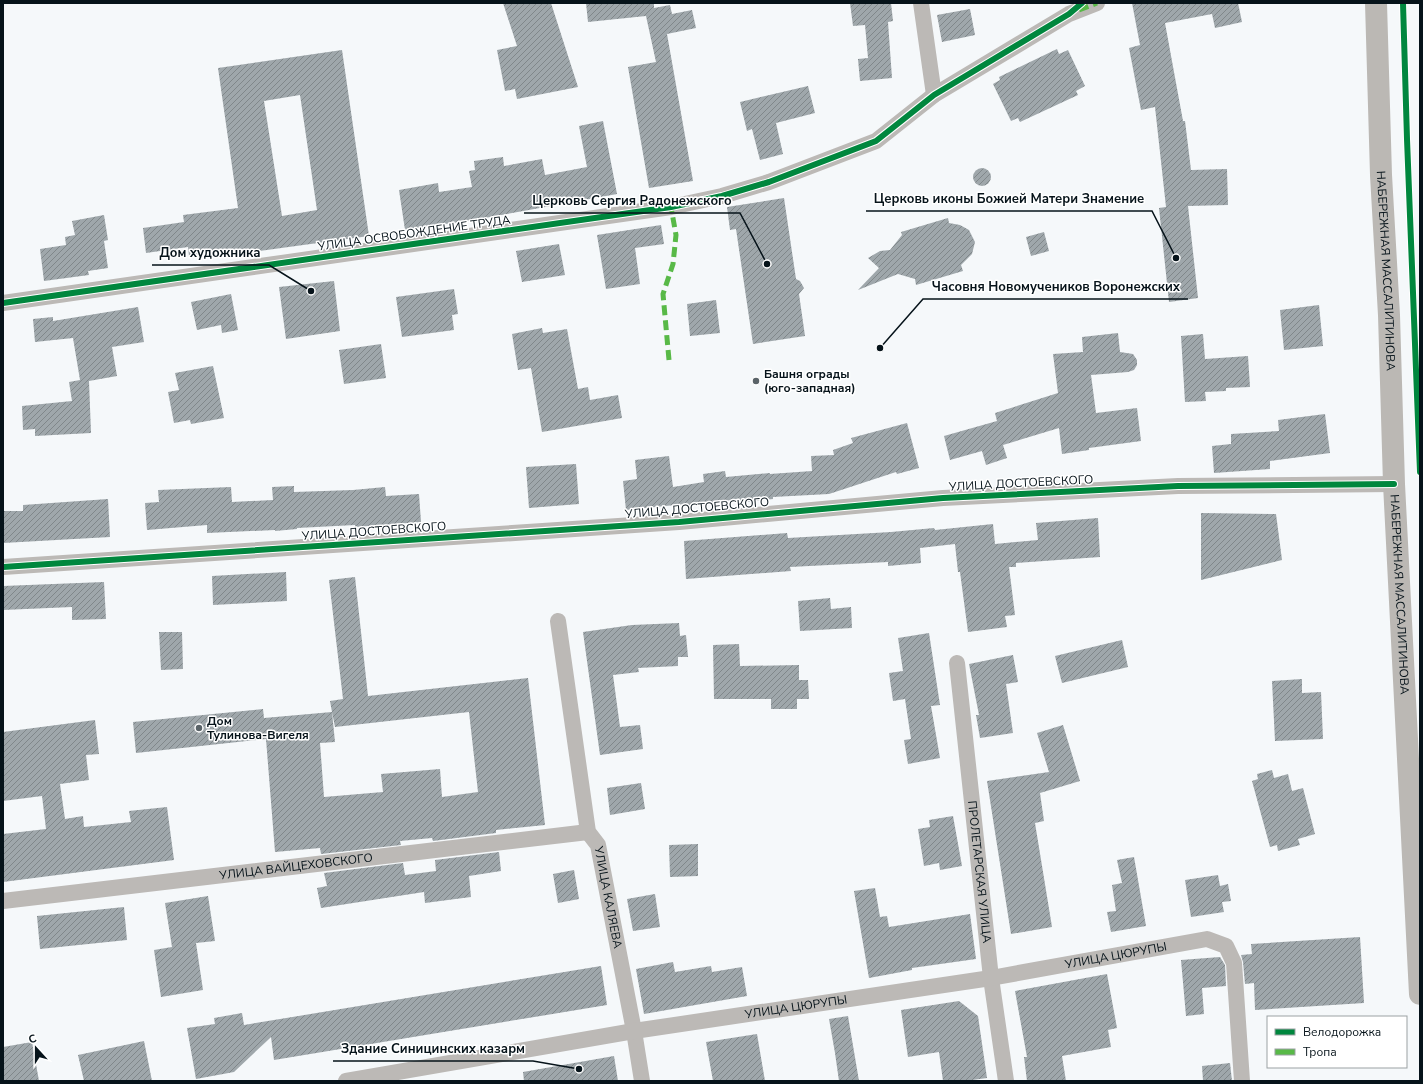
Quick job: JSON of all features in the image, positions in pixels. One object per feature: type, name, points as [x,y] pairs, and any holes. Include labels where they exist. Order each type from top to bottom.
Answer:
[{"type":"main road","name":"НАБЕРЕЖНАЯ МАССАЛИТИНОВА","points":[[1376,3],[1381,175],[1389,314],[1394,484],[1420,994]]},
{"type":"street","points":[[921,3],[934,95]]},
{"type":"street","points":[[1069,14],[1082,3]]},
{"type":"street","name":"УЛИЦА ОСВОБОЖДЕНИЕ ТРУДА","points":[[3,303],[671,207],[722,196],[769,182],[876,141],[934,95],[1069,14],[1097,3]]},
{"type":"street","name":"УЛИЦА ДОСТОЕВСКОГО","points":[[3,567],[672,523],[950,498],[1178,486],[1394,484]]},
{"type":"street","name":"УЛИЦА КАЛЯЕВА","points":[[558,621],[588,832],[598,845],[634,1031],[642,1081]]},
{"type":"street","name":"ПРОЛЕТАРСКАЯ УЛИЦА","points":[[957,663],[992,978],[1006,1081]]},
{"type":"street","name":"УЛИЦА ВАЙЦЕХОВСКОГО","points":[[3,901],[588,832]]},
{"type":"street","name":"УЛИЦА ЦЮРУПЫ","points":[[346,1081],[634,1031],[992,978],[1206,939],[1226,946],[1234,963],[1242,1081]]},
{"type":"building","points":[[503,3],[551,3],[578,87],[517,99],[515,89],[505,91],[497,50],[517,46]]},
{"type":"building","points":[[586,3],[654,3],[654,8],[670,5],[672,14],[692,10],[696,28],[667,34],[693,181],[649,188],[628,67],[656,62],[646,16],[588,22]]},
{"type":"building","points":[[850,3],[891,3],[893,21],[888,22],[892,78],[860,81],[858,59],[868,58],[865,25],[853,26]]},
{"type":"building","points":[[1132,3],[1238,3],[1242,22],[1215,28],[1212,14],[1165,23],[1183,121],[1185,121],[1191,170],[1227,169],[1228,205],[1188,206],[1198,298],[1169,302],[1159,208],[1166,207],[1155,107],[1141,110],[1129,48],[1140,45]]},
{"type":"building","points":[[970,9],[975,35],[942,42],[937,15]]},
{"type":"building","points":[[1057,49],[1059,54],[1068,50],[1085,86],[1076,91],[1078,95],[1020,122],[1018,118],[1011,121],[993,84],[1000,80],[999,77]]},
{"type":"building","points":[[342,50],[369,236],[244,253],[244,249],[189,256],[188,247],[146,253],[143,228],[184,222],[183,215],[238,208],[218,68]],"holes":[[[300,95],[317,210],[282,216],[264,101]]]},
{"type":"building","points":[[808,86],[815,113],[776,123],[783,154],[760,160],[752,129],[747,131],[740,102]]},
{"type":"building","points":[[603,121],[617,194],[479,219],[405,230],[399,190],[438,183],[439,192],[472,187],[469,171],[475,170],[474,161],[503,157],[504,166],[542,159],[545,175],[587,167],[579,126]]},
{"type":"building","points":[[982,168],[988,171],[991,177],[988,183],[982,186],[976,183],[973,177],[976,171]]},
{"type":"building","points":[[784,198],[796,279],[800,281],[804,288],[799,294],[805,336],[753,344],[736,229],[730,230],[727,207]]},
{"type":"building","points":[[104,215],[108,240],[104,241],[108,268],[88,271],[89,275],[44,281],[40,249],[66,245],[65,237],[75,235],[72,221]]},
{"type":"building","points":[[948,218],[949,223],[960,225],[969,230],[975,242],[972,254],[961,265],[963,271],[916,285],[915,279],[898,274],[858,290],[879,268],[868,258],[880,251],[890,250],[902,235],[901,232]]},
{"type":"building","points":[[661,225],[664,244],[635,248],[640,284],[606,289],[597,235]]},
{"type":"building","points":[[1044,232],[1049,251],[1031,256],[1026,237]]},
{"type":"building","points":[[559,244],[565,275],[522,282],[516,251]]},
{"type":"building","points":[[334,281],[340,331],[286,339],[279,287]]},
{"type":"building","points":[[454,289],[458,314],[452,315],[454,330],[402,337],[396,297]]},
{"type":"building","points":[[231,294],[238,330],[222,333],[221,325],[197,330],[191,302]]},
{"type":"building","points":[[716,300],[720,333],[690,336],[687,304]]},
{"type":"building","points":[[1319,305],[1323,346],[1284,350],[1280,310]]},
{"type":"building","points":[[138,307],[144,342],[112,347],[117,376],[89,381],[91,433],[35,436],[35,429],[23,430],[22,406],[72,401],[69,382],[80,380],[73,338],[35,342],[33,319],[53,317],[53,321]]},
{"type":"building","points":[[542,328],[543,333],[567,329],[578,389],[588,387],[590,400],[618,395],[622,418],[542,432],[531,368],[518,370],[512,334]]},
{"type":"building","points":[[1118,333],[1120,352],[1133,354],[1137,360],[1137,365],[1134,370],[1128,372],[1091,375],[1096,413],[1137,408],[1141,441],[1089,448],[1089,450],[1062,454],[1059,428],[1003,445],[1007,458],[986,465],[982,451],[950,460],[944,436],[997,421],[995,413],[1058,393],[1053,354],[1083,352],[1082,337]]},
{"type":"building","points":[[1203,334],[1205,359],[1248,356],[1250,387],[1226,388],[1226,391],[1205,392],[1206,401],[1185,402],[1181,336]]},
{"type":"building","points":[[381,344],[386,378],[344,384],[339,350]]},
{"type":"building","points":[[213,366],[224,418],[191,424],[190,420],[174,423],[168,392],[179,390],[175,373]]},
{"type":"building","points":[[1325,414],[1330,453],[1270,461],[1270,469],[1214,473],[1212,446],[1231,444],[1231,434],[1279,431],[1278,420]]},
{"type":"building","points":[[907,423],[919,468],[897,474],[896,472],[829,494],[773,497],[773,499],[739,503],[738,499],[685,507],[685,504],[626,510],[623,481],[637,479],[635,460],[669,456],[673,487],[704,482],[703,474],[725,471],[726,477],[812,471],[811,456],[834,455],[833,450],[853,443],[851,438]]},
{"type":"building","points":[[576,464],[579,504],[529,508],[526,467]]},
{"type":"building","points":[[294,486],[294,492],[353,490],[385,487],[386,496],[419,494],[421,522],[355,527],[355,525],[297,528],[275,531],[207,533],[207,525],[147,530],[145,503],[159,502],[158,490],[231,487],[232,502],[273,500],[272,487]]},
{"type":"building","points":[[108,499],[110,537],[3,543],[3,511],[23,511],[23,505]]},
{"type":"building","points":[[1201,513],[1276,514],[1282,560],[1201,580]]},
{"type":"building","points":[[1098,518],[1100,557],[1016,563],[1016,567],[1009,567],[1015,615],[1005,616],[1007,627],[968,632],[955,544],[920,548],[921,563],[888,566],[888,562],[790,567],[791,571],[686,579],[684,541],[787,533],[788,538],[934,528],[935,530],[993,524],[995,544],[1038,540],[1036,523]]},
{"type":"building","points":[[286,572],[287,601],[213,605],[212,576]]},
{"type":"building","points":[[355,577],[368,696],[528,678],[545,825],[496,830],[496,833],[433,841],[432,838],[400,841],[401,845],[321,854],[320,848],[275,852],[266,739],[136,753],[133,722],[263,709],[264,718],[332,712],[330,701],[343,699],[329,580]],"holes":[[[332,712],[335,727],[469,712],[478,792],[442,797],[440,769],[381,774],[383,792],[324,797],[320,743],[335,742]]]},
{"type":"building","points":[[104,582],[106,619],[72,620],[72,607],[3,610],[3,586]]},
{"type":"building","points":[[830,598],[831,609],[851,607],[852,628],[800,631],[798,601]]},
{"type":"building","points":[[679,623],[680,636],[686,635],[688,657],[678,657],[678,666],[638,668],[639,672],[613,675],[620,727],[640,725],[643,749],[600,755],[583,632],[632,625]]},
{"type":"building","points":[[159,632],[182,632],[183,669],[161,670]]},
{"type":"building","points":[[929,633],[940,705],[931,706],[940,758],[908,764],[904,740],[911,739],[905,699],[893,701],[889,673],[903,671],[898,638]]},
{"type":"building","points":[[1122,640],[1128,667],[1062,683],[1055,656]]},
{"type":"building","points":[[739,644],[740,666],[799,665],[799,680],[808,680],[809,699],[797,699],[797,709],[771,709],[771,699],[714,699],[713,645]]},
{"type":"building","points":[[1013,655],[1018,682],[1006,684],[1013,733],[980,738],[976,715],[979,715],[969,664]]},
{"type":"building","points":[[1302,679],[1302,693],[1321,692],[1323,739],[1275,741],[1272,681]]},
{"type":"building","points":[[95,720],[99,754],[86,755],[89,780],[60,784],[65,819],[83,816],[84,827],[131,822],[129,811],[167,807],[174,860],[3,882],[3,834],[46,829],[42,796],[3,801],[3,732]]},
{"type":"building","points":[[1063,725],[1080,781],[1040,793],[1044,821],[1035,823],[1052,927],[1011,934],[987,781],[1049,772],[1037,733]]},
{"type":"building","points":[[1272,770],[1274,778],[1288,774],[1292,791],[1303,788],[1315,834],[1298,839],[1300,845],[1278,851],[1277,845],[1270,847],[1252,781],[1258,779],[1257,774]]},
{"type":"building","points":[[641,783],[645,809],[610,815],[607,788]]},
{"type":"building","points":[[953,816],[962,866],[940,870],[939,863],[924,866],[918,829],[930,827],[929,820]]},
{"type":"building","points":[[698,844],[698,876],[670,877],[669,845]]},
{"type":"building","points":[[499,852],[501,871],[469,876],[471,897],[425,903],[424,892],[321,908],[317,888],[327,886],[324,873],[403,863],[405,875],[436,871],[435,860]]},
{"type":"building","points":[[1134,857],[1146,926],[1111,932],[1107,912],[1116,911],[1112,885],[1122,883],[1117,860]]},
{"type":"building","points":[[574,870],[579,899],[558,903],[553,874]]},
{"type":"building","points":[[1218,875],[1220,886],[1228,884],[1231,901],[1222,902],[1224,912],[1191,917],[1185,880]]},
{"type":"building","points":[[875,888],[880,917],[887,916],[889,927],[970,914],[976,959],[912,968],[912,970],[869,978],[854,891]]},
{"type":"building","points":[[655,894],[660,927],[633,931],[627,899]]},
{"type":"building","points":[[208,896],[215,941],[196,943],[203,990],[161,997],[154,950],[172,947],[165,903]]},
{"type":"building","points":[[124,907],[127,940],[40,949],[37,916]]},
{"type":"building","points":[[1360,937],[1364,1003],[1255,1010],[1254,983],[1245,984],[1241,955],[1252,954],[1251,944]]},
{"type":"building","points":[[1220,957],[1225,965],[1226,986],[1202,988],[1204,1014],[1186,1016],[1181,960]]},
{"type":"building","points":[[673,962],[675,972],[711,966],[712,972],[742,967],[747,996],[644,1014],[636,969]]},
{"type":"building","points":[[601,966],[607,1005],[274,1060],[271,1037],[234,1072],[196,1079],[187,1028],[215,1024],[214,1018],[242,1013],[244,1025]]},
{"type":"building","points":[[1107,974],[1117,1028],[1108,1030],[1111,1047],[1062,1056],[1066,1081],[1027,1081],[1024,1057],[1027,1057],[1015,991]]},
{"type":"building","points":[[959,1001],[978,1016],[987,1078],[965,1081],[943,1081],[939,1052],[908,1057],[901,1010]]},
{"type":"building","points":[[848,1016],[859,1081],[839,1081],[829,1019]]},
{"type":"building","points":[[757,1034],[765,1081],[713,1081],[706,1042]]},
{"type":"building","points":[[144,1041],[152,1081],[84,1081],[78,1055]]},
{"type":"building","points":[[32,1042],[39,1081],[3,1081],[3,1047]]},
{"type":"building","points":[[614,1056],[618,1081],[524,1081],[523,1072]]},
{"type":"building","points":[[1230,1063],[1232,1081],[1203,1081],[1202,1066]]},
{"type":"marked path","points":[[1079,10],[1097,3]]},
{"type":"marked path","points":[[669,360],[663,294],[673,264],[676,235],[671,207]]},
{"type":"cycle path","points":[[3,303],[671,207],[722,196],[769,182],[876,141],[934,95],[1069,14],[1082,3]]},
{"type":"cycle path","points":[[1403,3],[1420,472]]},
{"type":"cycle path","points":[[3,567],[679,522],[943,498],[1178,486],[1394,484]]},
{"type":"place","name":"Церковь иконы Божией Матери Знамение","points":[[1176,258]]},
{"type":"place","name":"Церковь Сергия Радонежского","points":[[767,264]]},
{"type":"place","name":"Дом художника","points":[[311,291]]},
{"type":"place","name":"Часовня Новомучеников Воронежских","points":[[880,348]]},
{"type":"place","name":"Башня ограды (юго-западная)","points":[[756,381]]},
{"type":"place","name":"Дом Тулинова-Вигеля","points":[[199,728]]},
{"type":"place","name":"Здание Синицинских казарм","points":[[579,1069]]}]
